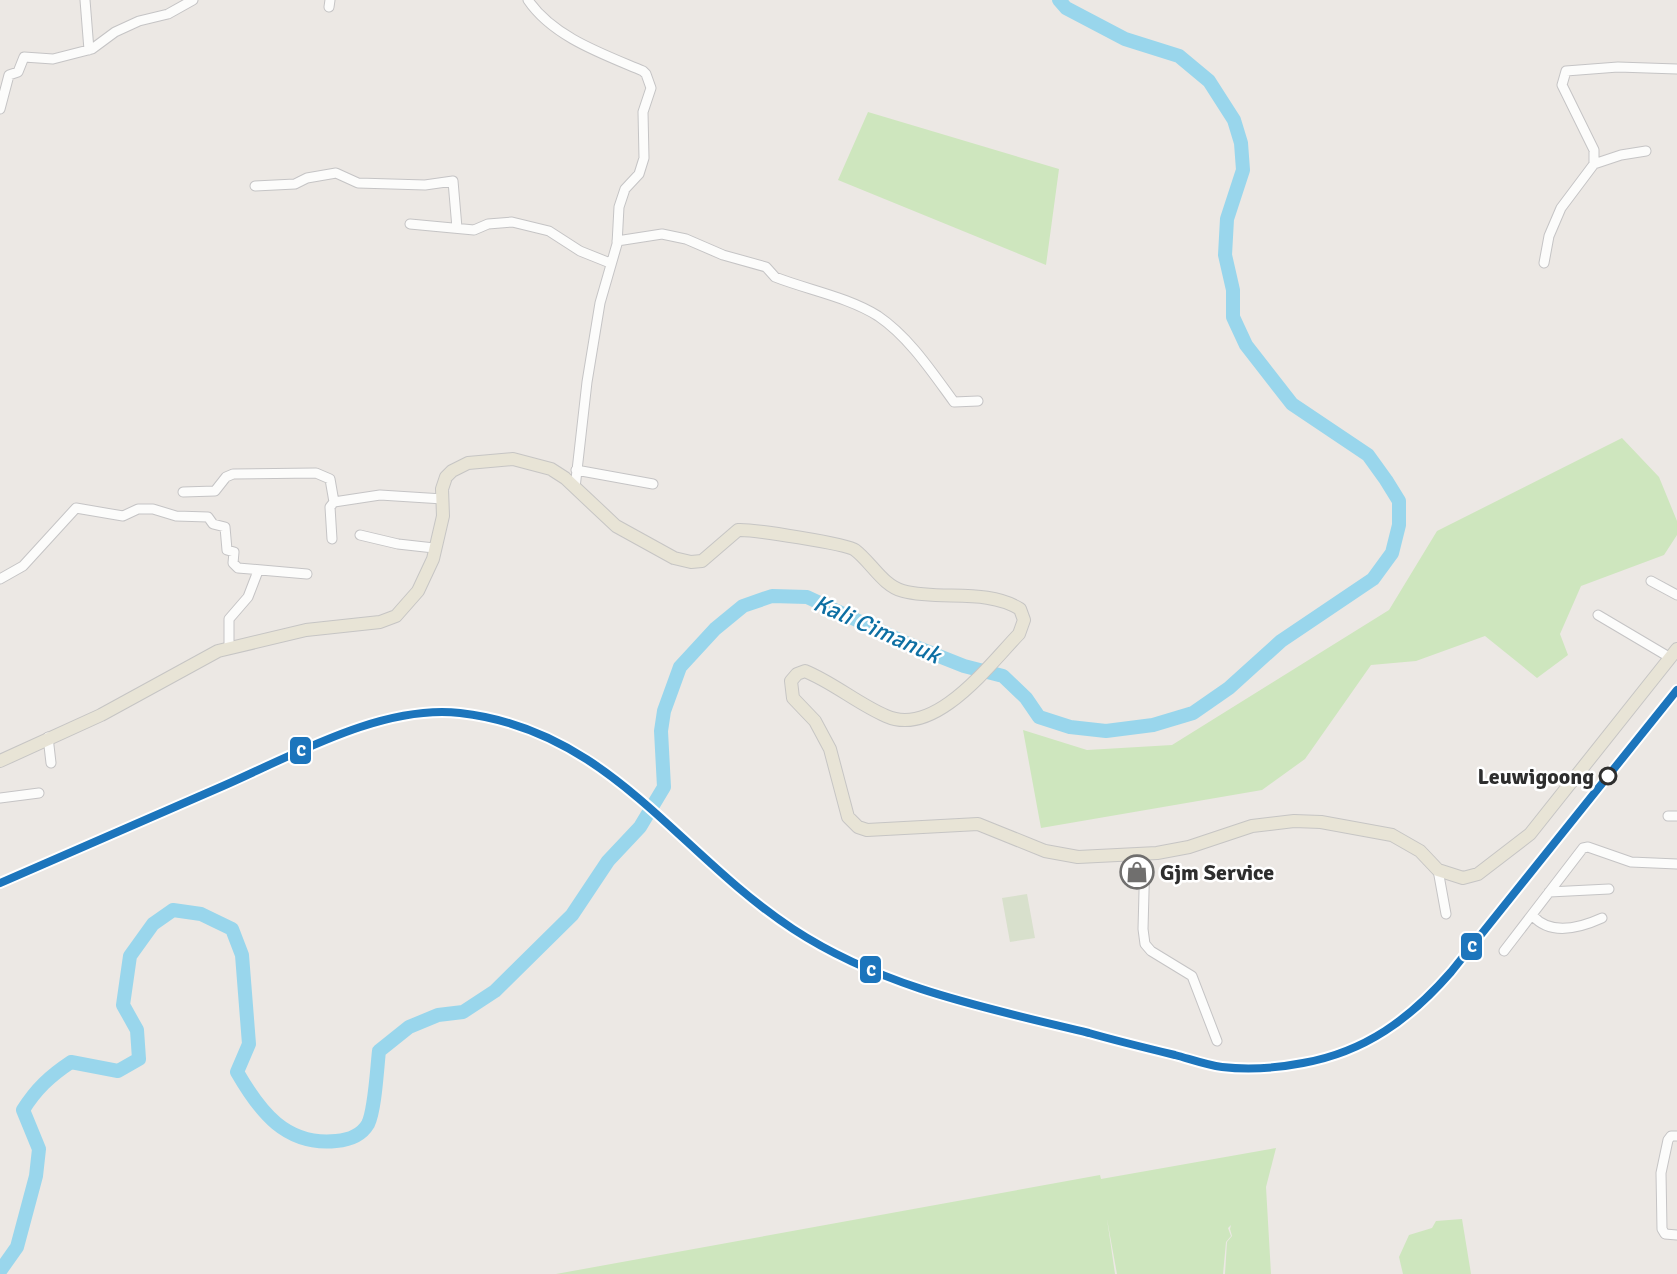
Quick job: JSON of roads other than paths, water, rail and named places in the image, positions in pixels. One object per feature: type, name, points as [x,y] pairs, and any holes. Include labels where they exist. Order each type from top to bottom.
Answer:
[{"type":"main road","points":[[0,761],[48,737],[101,715],[229,648],[314,629],[387,621],[396,616],[418,591],[433,559],[442,516],[442,489],[446,477],[452,471],[468,463],[491,460],[513,459],[551,469],[616,526],[680,560],[702,561],[738,530],[766,531],[817,543],[850,546],[887,581],[902,591],[948,597],[985,597],[1013,604],[1023,613],[1022,628],[992,661],[952,700],[924,719],[903,721],[871,709],[806,671],[796,674],[790,687],[793,698],[815,722],[825,739],[834,764],[844,807],[851,822],[858,827],[885,831],[972,823],[1064,856],[1145,855],[1189,847],[1252,826],[1294,821],[1321,822],[1392,835],[1420,851],[1438,870],[1453,877],[1470,878],[1515,848],[1568,787],[1673,653]]},
{"type":"street","points":[[85,0],[88,50]]},
{"type":"street","points":[[0,109],[9,75],[18,72],[24,57],[53,59],[88,50],[107,40],[115,32],[139,21],[168,14],[193,0]]},
{"type":"street","points":[[528,0],[553,26],[569,37],[643,70],[650,82],[650,93],[643,112],[644,158],[639,174],[625,189],[618,207],[617,241],[600,303],[589,370],[575,488]]},
{"type":"street","points":[[1544,263],[1549,236],[1561,208],[1594,164],[1594,150],[1562,85],[1566,71],[1618,68],[1677,69]]},
{"type":"street","points":[[1594,164],[1646,151]]},
{"type":"street","points":[[255,186],[296,184],[308,178],[336,173],[358,183],[424,186],[453,181],[457,228]]},
{"type":"street","points":[[410,224],[474,230],[502,222],[521,223],[549,231],[573,247],[610,263]]},
{"type":"street","points":[[617,241],[662,234],[686,239],[723,255],[766,267],[775,277],[858,307],[878,317],[917,352],[954,402],[978,401]]},
{"type":"street","points":[[901,338],[916,339]]},
{"type":"street","points":[[576,471],[653,484]]},
{"type":"street","points":[[183,492],[215,491],[226,477],[232,474],[316,473],[330,479],[334,502]]},
{"type":"street","points":[[332,539],[330,507],[334,502],[380,495],[443,500]]},
{"type":"street","points":[[0,579],[23,566],[76,508],[123,516],[138,509],[153,509],[176,516],[208,516],[213,524],[225,527],[226,548],[234,552],[233,563],[238,568],[307,574]]},
{"type":"street","points":[[360,535],[434,549]]},
{"type":"street","points":[[229,648],[229,619],[248,597],[258,571]]},
{"type":"street","points":[[1651,580],[1677,595]]},
{"type":"street","points":[[1598,615],[1673,653]]},
{"type":"street","points":[[48,737],[51,762]]},
{"type":"street","points":[[0,798],[39,793]]},
{"type":"street","points":[[1504,951],[1585,848],[1631,862],[1677,864]]},
{"type":"street","points":[[1145,855],[1143,929],[1145,944],[1151,951],[1192,976],[1218,1041]]},
{"type":"street","points":[[1438,870],[1446,914]]},
{"type":"street","points":[[1549,892],[1609,889]]},
{"type":"street","points":[[1533,916],[1540,924],[1554,928],[1579,926],[1602,918]]},
{"type":"street","points":[[1677,1136],[1671,1136],[1668,1140],[1661,1173],[1662,1229],[1665,1234],[1677,1235]]},
{"type":"waterway","name":"Kali Cimanuk","points":[[0,1271],[17,1247],[36,1176],[39,1149],[23,1110],[44,1083],[71,1062],[118,1071],[139,1059],[137,1030],[123,1005],[130,956],[153,924],[173,910],[201,914],[232,929],[242,955],[249,1044],[237,1072],[265,1113],[289,1132],[318,1141],[354,1137],[362,1132],[370,1118],[379,1051],[409,1027],[438,1015],[463,1012],[495,991],[572,915],[608,861],[640,827],[664,787],[661,731],[664,711],[680,667],[715,629],[743,606],[772,596],[807,597],[906,643],[964,666],[1003,676],[1026,698],[1039,717],[1070,727],[1106,731],[1153,725],[1193,713],[1229,688],[1281,641],[1373,579],[1392,553],[1399,525],[1399,501],[1368,455],[1292,404],[1246,345],[1233,317],[1233,290],[1225,255],[1227,219],[1243,170],[1241,143],[1234,120],[1209,81],[1179,56],[1125,39],[1066,8],[1059,0]]},
{"type":"place","name":"Leuwigoong","points":[[1608,776]]},
{"type":"place","name":"Gjm Service","points":[[1137,872]]}]
